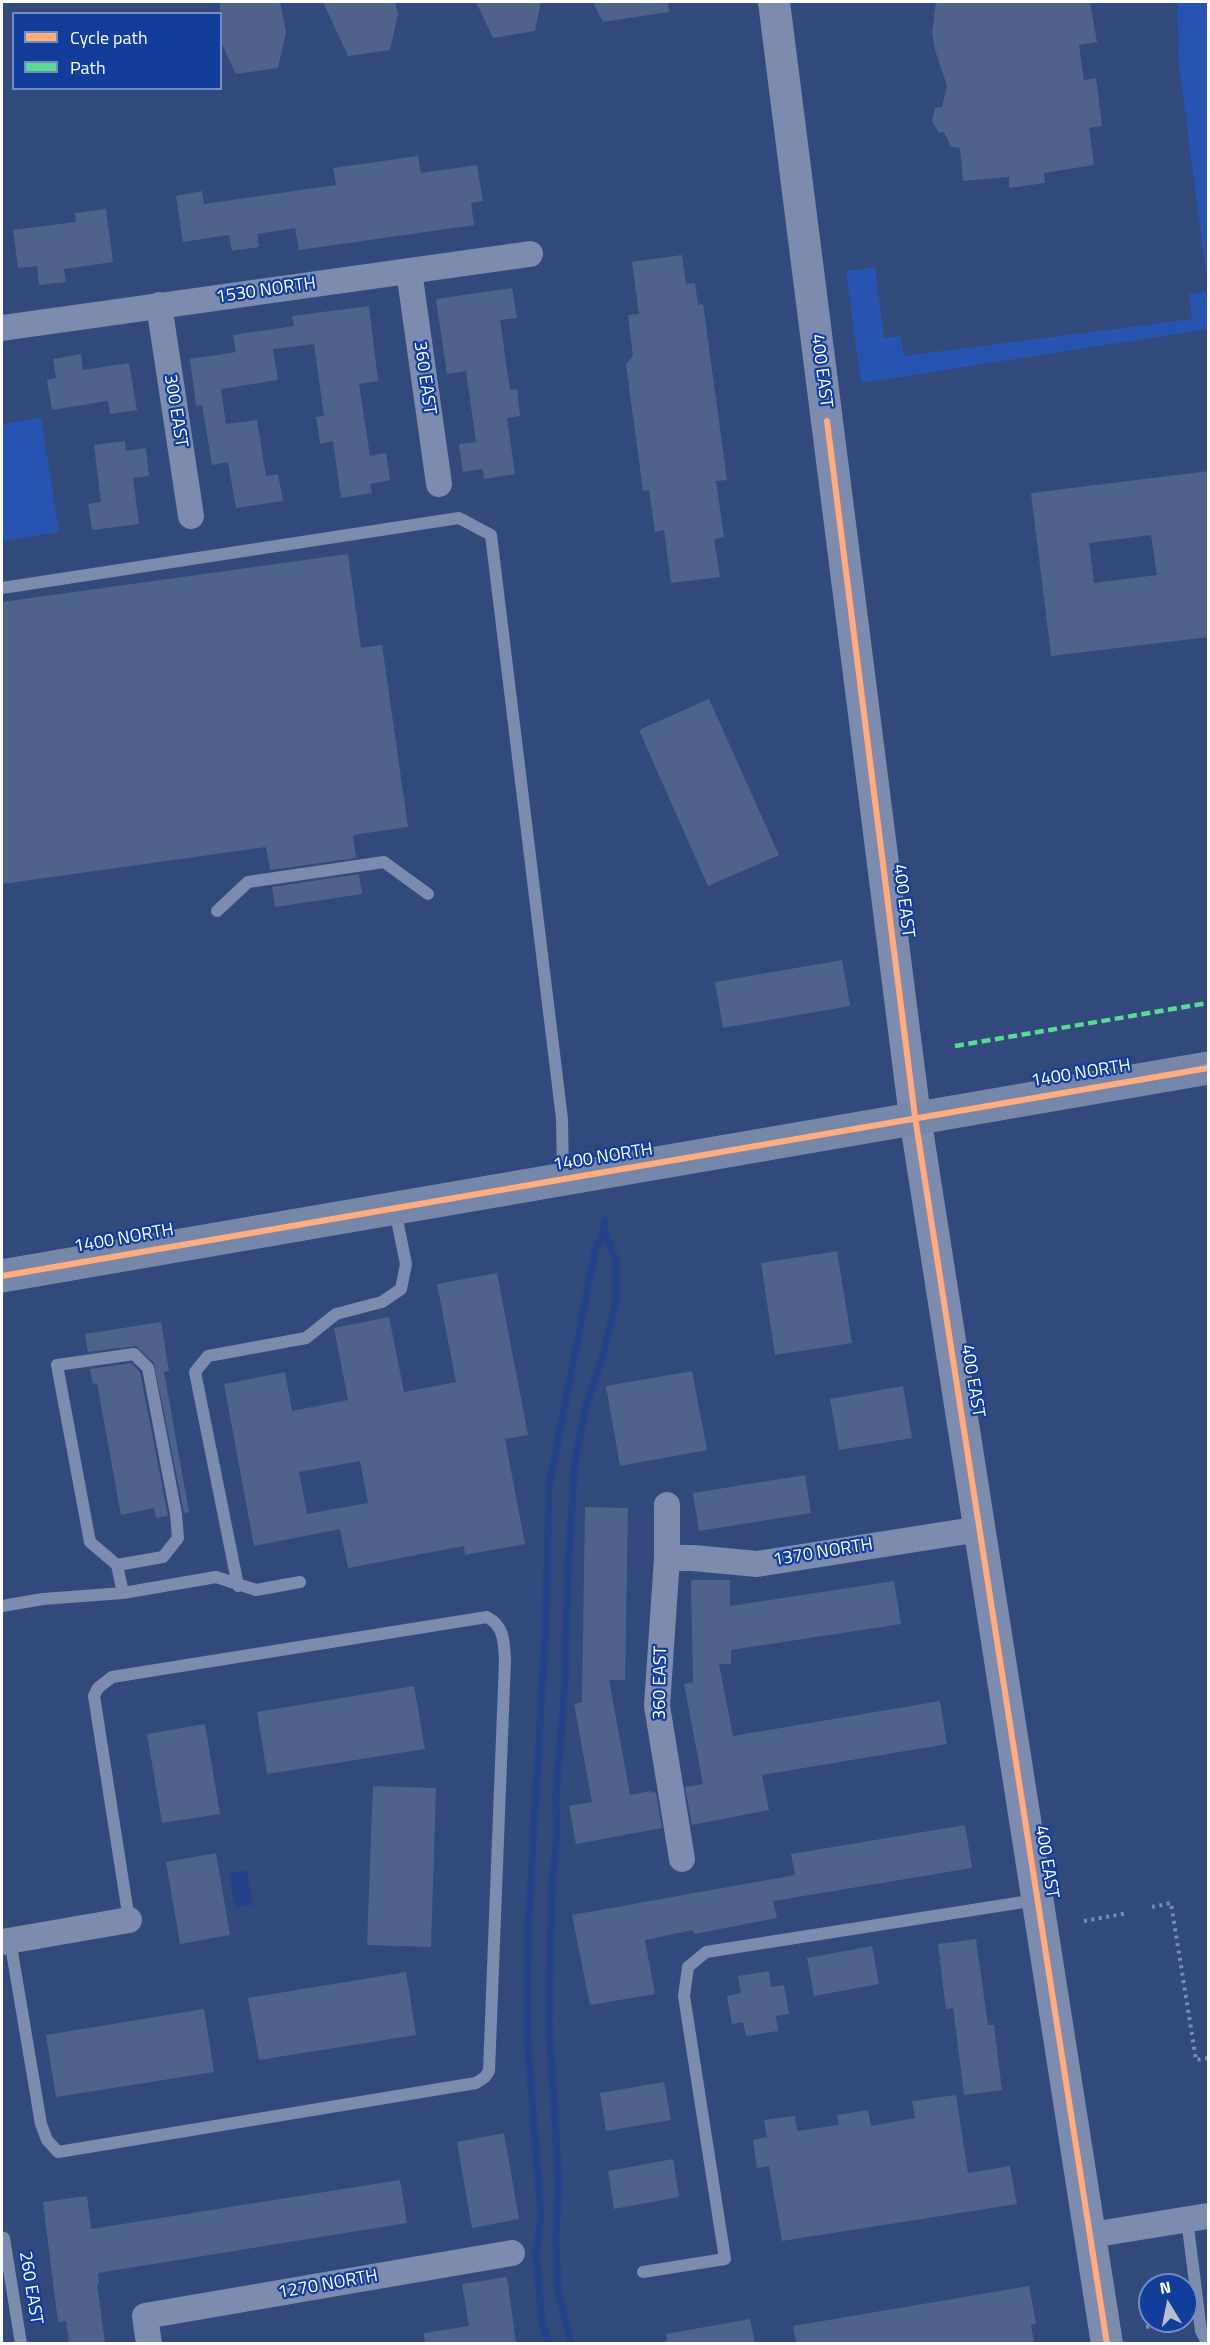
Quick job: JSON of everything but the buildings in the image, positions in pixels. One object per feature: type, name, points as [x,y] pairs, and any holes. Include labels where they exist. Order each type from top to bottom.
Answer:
[{"type":"main road","name":"1400 NORTH","points":[[2,1275],[1209,1068]]},
{"type":"street","name":"400 EAST","points":[[774,2],[915,1117],[1107,2343]]},
{"type":"street","name":"1530 NORTH","points":[[2,328],[530,254]]},
{"type":"street","name":"360 EAST","points":[[409,272],[439,484]]},
{"type":"street","name":"300 EAST","points":[[159,305],[191,516]]},
{"type":"street","name":"360 EAST","points":[[667,1505],[667,1558],[657,1706],[682,1859]]},
{"type":"street","name":"1370 NORTH","points":[[667,1558],[757,1564],[980,1529]]},
{"type":"street","points":[[6,1941],[129,1920]]},
{"type":"street","points":[[1090,2235],[1198,2218]]},
{"type":"street","name":"1270 NORTH","points":[[149,2343],[145,2316],[512,2253]]},
{"type":"lane","points":[[2,588],[459,518],[491,535],[523,814],[561,1108],[563,1180]]},
{"type":"lane","points":[[217,911],[248,882],[384,862],[428,894]]},
{"type":"lane","points":[[238,1586],[195,1372],[208,1356],[306,1338],[336,1314],[382,1302],[400,1289],[406,1264],[395,1208]]},
{"type":"lane","points":[[117,1565],[163,1557],[178,1538],[176,1514],[148,1368],[134,1354],[57,1365],[90,1542],[117,1565],[123,1593]]},
{"type":"lane","points":[[2,1606],[43,1599],[123,1593],[216,1577],[256,1590],[300,1582]]},
{"type":"lane","points":[[6,1941],[41,2124],[47,2140],[58,2152],[476,2083],[485,2077],[489,2070],[505,1660],[503,1637],[498,1623],[487,1617],[112,1677],[98,1688],[94,1696],[129,1920]]},
{"type":"lane","points":[[643,2272],[725,2259],[684,1996],[688,1967],[706,1952],[1036,1900]]},
{"type":"lane","points":[[1198,2218],[1202,2331],[1208,2343]]},
{"type":"lane","name":"260 EAST","points":[[4,2238],[21,2343]]},
{"type":"path","points":[[1152,1907],[1171,1903],[1196,2060],[1209,2058]]},
{"type":"path","points":[[1084,1921],[1128,1913]]},
{"type":"shaded area","points":[[1177,2],[1208,2],[1208,287],[1178,57]]},
{"type":"shaded area","points":[[875,267],[884,338],[901,336],[904,356],[1192,319],[1189,294],[1208,292],[1208,329],[861,383],[846,271]]},
{"type":"shaded area","points":[[41,418],[59,532],[2,541],[2,424]]},
{"type":"shaded area","points":[[247,1870],[253,1905],[235,1908],[229,1873]]},
{"type":"waterway","points":[[549,2344],[542,2322],[536,2253],[541,2217],[527,2033],[528,1927],[545,1641],[549,1486],[595,1251],[604,1231],[605,1221]]},
{"type":"waterway","points":[[572,2344],[558,2291],[556,2237],[559,2186],[549,2023],[552,1880],[557,1839],[556,1797],[565,1682],[568,1566],[575,1462],[585,1410],[603,1355],[616,1301],[616,1260],[604,1231]]},
{"type":"marked path","points":[[955,1046],[1208,1003]]},
{"type":"cycle path","points":[[827,421],[915,1117],[1107,2344]]},
{"type":"cycle path","points":[[2,1276],[1208,1068]]}]
